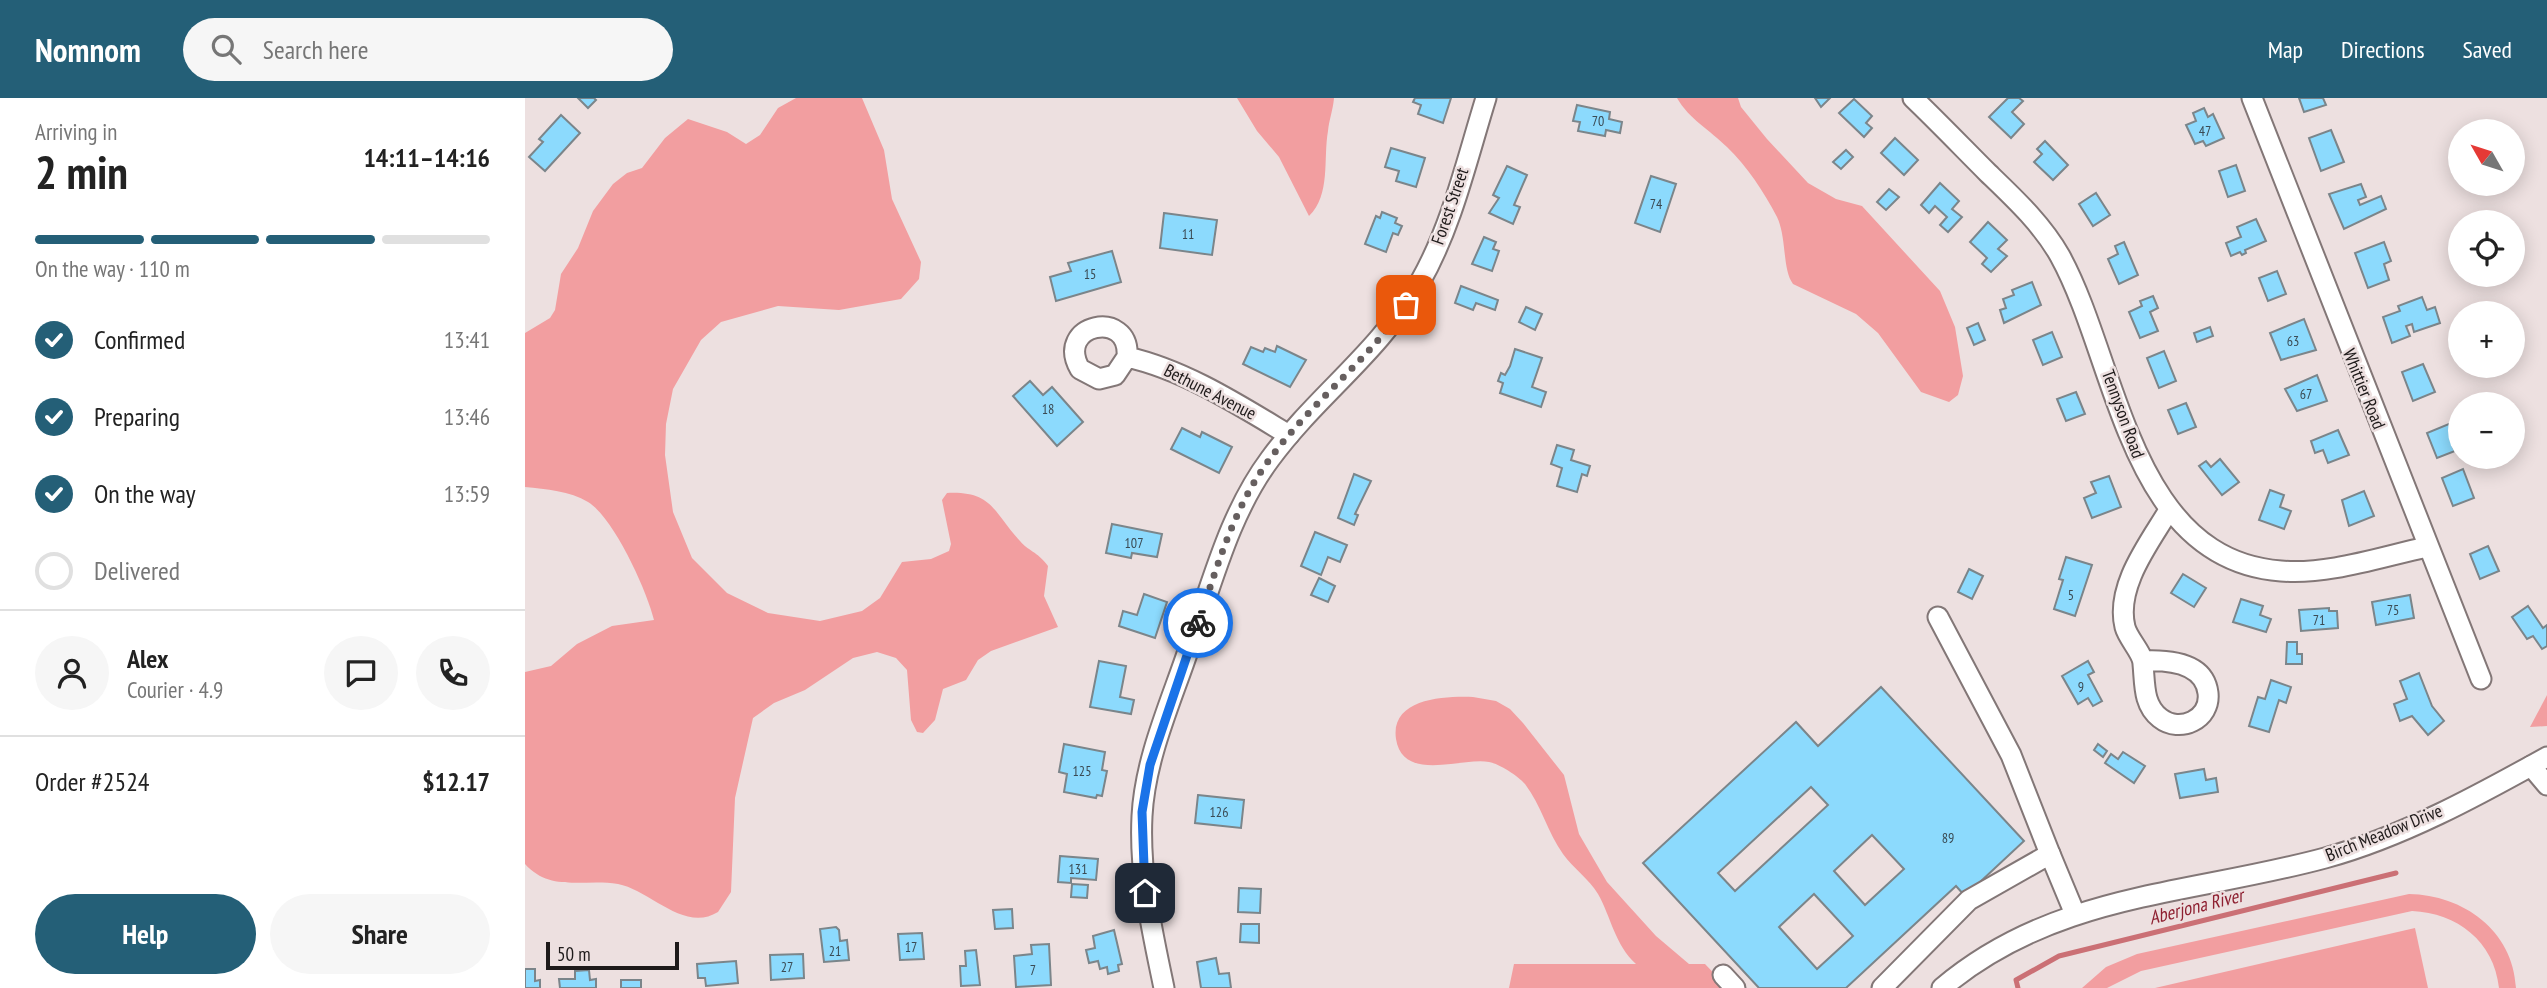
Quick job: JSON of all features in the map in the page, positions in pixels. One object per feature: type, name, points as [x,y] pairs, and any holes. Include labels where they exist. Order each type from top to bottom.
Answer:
[{"type":"street","name":"Forest Street","points":[[1164,988],[1148,913],[1143,867],[1142,812],[1150,765],[1241,506],[1262,470],[1289,435],[1382,339],[1421,279],[1448,214],[1486,98]]},
{"type":"street","name":"Whittier Road","points":[[2252,98],[2481,679]]},
{"type":"street","name":"Tennyson Road","points":[[1919,100],[2019,203],[2054,246],[2084,309],[2139,460],[2157,494],[2193,533],[2221,553],[2247,565],[2271,570],[2320,569],[2427,547]]},
{"type":"street","name":"Bethune Avenue","points":[[1127,357],[1163,368],[1213,391],[1289,435]]},
{"type":"street","points":[[2144,661],[2129,637],[2123,607],[2142,556],[2169,510]]},
{"type":"street","points":[[1938,617],[2011,755],[2075,914]]},
{"type":"street","points":[[2539,762],[2547,785]]},
{"type":"street","name":"Birch Meadow Drive","points":[[1951,984],[2011,939],[2075,914],[2346,851],[2436,814],[2539,762]]},
{"type":"street","points":[[1882,988],[1969,900],[2050,854]]},
{"type":"shaded area","points":[[796,98],[862,98],[884,150],[892,199],[921,262],[919,279],[901,299],[839,310],[778,306],[721,322],[701,340],[673,389],[666,424],[665,455],[673,512],[692,558],[727,593],[768,613],[820,621],[862,611],[880,598],[902,562],[931,559],[949,551],[951,544],[942,500],[947,493],[962,493],[991,505],[1023,544],[1048,566],[1044,596],[1058,627],[991,651],[978,660],[966,680],[943,689],[935,720],[923,733],[917,732],[911,720],[907,670],[896,658],[877,652],[853,658],[805,690],[774,703],[753,718],[735,798],[731,892],[718,912],[705,917],[693,917],[680,914],[618,884],[569,883],[546,879],[525,864],[525,672],[551,666],[577,644],[612,626],[654,620],[628,556],[598,510],[574,495],[525,487],[525,333],[550,318],[555,310],[561,274],[578,248],[593,211],[613,184],[627,173],[642,168],[665,138],[688,119],[727,132],[746,144],[760,135],[778,108]]},
{"type":"shaded area","points":[[1237,98],[1334,98],[1321,198],[1309,216],[1279,157],[1257,131]]},
{"type":"shaded area","points":[[1677,98],[1738,98],[1741,107],[1767,139],[1808,183],[1836,199],[1862,206],[1940,291],[1955,327],[1963,376],[1958,395],[1949,402],[1921,392],[1878,333],[1856,314],[1793,284],[1787,270],[1780,225],[1761,189],[1734,154],[1694,118]]},
{"type":"shaded area","points":[[2547,695],[2547,726],[2530,727]]},
{"type":"shaded area","points":[[1473,697],[1496,701],[1510,709],[1564,775],[1579,834],[1607,882],[1656,936],[1689,964],[1705,964],[1728,988],[1509,988],[1514,964],[1636,964],[1618,940],[1598,894],[1563,854],[1531,792],[1522,781],[1489,762],[1421,764],[1410,760],[1401,752],[1396,739],[1396,725],[1410,707],[1435,699]]},
{"type":"shaded area","points":[[2409,894],[2448,901],[2482,920],[2506,949],[2513,967],[2516,988],[2499,988],[2490,956],[2471,933],[2444,917],[2412,911],[2141,971],[2107,988],[2082,988],[2106,967],[2137,954]]},
{"type":"shaded area","points":[[2415,928],[2428,988],[2155,988]]},
{"type":"building","points":[[578,98],[594,98],[596,100],[588,108]]},
{"type":"building","points":[[1415,98],[1451,98],[1443,123],[1418,114],[1421,105],[1413,102]]},
{"type":"building","points":[[1815,98],[1830,98],[1821,107]]},
{"type":"building","points":[[2008,98],[2019,98],[2023,101],[2012,112],[2024,124],[2011,138],[1989,117]]},
{"type":"building","points":[[2299,98],[2323,98],[2326,105],[2304,112]]},
{"type":"building","points":[[1854,99],[1872,116],[1866,123],[1872,128],[1864,137],[1839,113]]},
{"type":"building","points":[[1577,105],[1610,112],[1609,119],[1622,122],[1620,133],[1606,130],[1605,136],[1578,131],[1580,122],[1573,121]]},
{"type":"building","points":[[2204,108],[2208,117],[2213,114],[2224,138],[2206,146],[2203,141],[2195,144],[2186,125],[2196,121],[2193,113]]},
{"type":"building","points":[[561,115],[580,133],[545,171],[529,157],[543,142],[539,139]]},
{"type":"building","points":[[2331,130],[2344,162],[2321,171],[2309,138]]},
{"type":"building","points":[[1895,138],[1918,160],[1904,175],[1881,153]]},
{"type":"building","points":[[2045,141],[2068,165],[2053,180],[2034,162],[2042,154],[2037,149]]},
{"type":"building","points":[[1391,148],[1425,158],[1416,187],[1396,181],[1399,171],[1385,167]]},
{"type":"building","points":[[1846,150],[1853,157],[1841,169],[1833,162]]},
{"type":"building","points":[[2236,165],[2245,191],[2228,197],[2219,171]]},
{"type":"building","points":[[1507,166],[1527,175],[1514,205],[1520,207],[1513,224],[1489,213],[1499,198],[1493,195]]},
{"type":"building","points":[[1651,176],[1676,184],[1660,232],[1635,223]]},
{"type":"building","points":[[1940,183],[1959,201],[1952,209],[1962,217],[1948,232],[1940,225],[1947,217],[1935,206],[1929,213],[1921,205]]},
{"type":"building","points":[[2361,184],[2366,197],[2358,200],[2360,205],[2381,196],[2386,209],[2344,229],[2329,194]]},
{"type":"building","points":[[1889,189],[1899,197],[1886,210],[1877,202]]},
{"type":"building","points":[[2096,193],[2110,215],[2093,226],[2079,204]]},
{"type":"building","points":[[1382,212],[1397,218],[1395,223],[1402,226],[1398,235],[1393,233],[1386,252],[1365,244],[1376,216],[1380,218]]},
{"type":"building","points":[[1164,213],[1217,220],[1212,255],[1160,248]]},
{"type":"building","points":[[2256,219],[2266,241],[2245,250],[2246,253],[2242,255],[2240,252],[2231,256],[2226,243],[2241,237],[2237,227]]},
{"type":"building","points":[[1988,222],[2007,240],[1998,249],[2007,256],[1991,272],[1982,264],[1987,258],[1970,242]]},
{"type":"building","points":[[1484,237],[1496,242],[1493,249],[1499,251],[1492,271],[1472,264]]},
{"type":"building","points":[[2124,242],[2138,275],[2119,284],[2108,259],[2118,254],[2115,246]]},
{"type":"building","points":[[2384,242],[2391,261],[2384,264],[2389,280],[2368,288],[2355,253]]},
{"type":"building","points":[[1112,251],[1121,282],[1056,301],[1050,277],[1071,271],[1068,263]]},
{"type":"building","points":[[2277,271],[2286,294],[2268,301],[2259,278]]},
{"type":"building","points":[[2032,282],[2041,305],[2004,323],[2000,310],[2006,308],[2003,299],[2014,295],[2012,290]]},
{"type":"building","points":[[1461,286],[1498,300],[1495,310],[1476,303],[1473,310],[1455,303]]},
{"type":"building","points":[[2153,296],[2158,308],[2150,312],[2158,331],[2140,338],[2129,312],[2142,306],[2140,301]]},
{"type":"building","points":[[2422,297],[2427,310],[2435,307],[2440,323],[2414,332],[2412,324],[2406,326],[2410,336],[2392,343],[2383,317],[2400,311],[2398,306]]},
{"type":"building","points":[[1526,307],[1542,314],[1535,330],[1519,322]]},
{"type":"building","points":[[2304,319],[2316,350],[2281,360],[2270,333]]},
{"type":"building","points":[[1978,323],[1985,340],[1974,345],[1967,328]]},
{"type":"building","points":[[2210,327],[2213,336],[2197,342],[2194,333]]},
{"type":"building","points":[[2052,332],[2062,357],[2043,365],[2033,340]]},
{"type":"building","points":[[1277,346],[1306,360],[1290,387],[1243,364],[1251,347],[1263,352],[1265,348],[1275,352]]},
{"type":"building","points":[[1515,349],[1542,358],[1532,387],[1546,392],[1541,407],[1500,393],[1503,383],[1498,381],[1501,373],[1505,375],[1510,366]]},
{"type":"building","points":[[2164,351],[2176,381],[2159,388],[2147,358]]},
{"type":"building","points":[[2423,364],[2435,392],[2413,401],[2402,372]]},
{"type":"building","points":[[2317,375],[2327,401],[2297,411],[2285,389]]},
{"type":"building","points":[[1030,381],[1043,395],[1052,387],[1083,422],[1057,446],[1013,396]]},
{"type":"building","points":[[2076,392],[2085,414],[2066,421],[2057,399]]},
{"type":"building","points":[[2186,403],[2196,427],[2178,434],[2168,410]]},
{"type":"building","points":[[2448,424],[2448,454],[2437,458],[2427,433]]},
{"type":"building","points":[[1182,428],[1200,437],[1202,432],[1232,447],[1219,473],[1171,449]]},
{"type":"building","points":[[2338,430],[2349,455],[2328,463],[2323,450],[2315,453],[2311,441]]},
{"type":"building","points":[[1557,445],[1574,450],[1571,460],[1590,466],[1587,476],[1582,474],[1577,492],[1557,486],[1562,468],[1551,464]]},
{"type":"building","points":[[2220,459],[2239,482],[2222,495],[2199,466],[2206,461],[2211,467]]},
{"type":"building","points":[[2463,469],[2474,498],[2453,506],[2442,478]]},
{"type":"building","points":[[1354,474],[1371,481],[1355,514],[1358,515],[1354,525],[1338,518]]},
{"type":"building","points":[[2109,476],[2121,507],[2092,518],[2084,498],[2096,493],[2091,482]]},
{"type":"building","points":[[2270,490],[2284,495],[2280,507],[2291,511],[2284,529],[2259,520]]},
{"type":"building","points":[[2364,491],[2374,516],[2349,526],[2342,500]]},
{"type":"building","points":[[1112,524],[1162,534],[1157,557],[1132,553],[1131,558],[1106,553]]},
{"type":"building","points":[[1315,532],[1347,545],[1340,562],[1328,557],[1321,575],[1301,566]]},
{"type":"building","points":[[2488,546],[2499,571],[2480,579],[2470,554]]},
{"type":"building","points":[[2066,557],[2092,565],[2075,616],[2054,609],[2063,580],[2059,579]]},
{"type":"building","points":[[1969,569],[1983,576],[1972,599],[1958,592]]},
{"type":"building","points":[[2183,574],[2206,588],[2194,607],[2171,593]]},
{"type":"building","points":[[1319,578],[1335,586],[1328,602],[1311,595]]},
{"type":"building","points":[[1144,594],[1167,602],[1155,638],[1119,626],[1123,611],[1137,615]]},
{"type":"building","points":[[2410,595],[2414,618],[2376,625],[2372,602]]},
{"type":"building","points":[[2241,599],[2263,606],[2260,615],[2271,619],[2266,632],[2233,622]]},
{"type":"building","points":[[2528,606],[2543,628],[2547,625],[2547,646],[2542,649],[2533,636],[2527,639],[2512,617]]},
{"type":"building","points":[[2329,608],[2329,611],[2337,611],[2338,628],[2301,631],[2299,610]]},
{"type":"building","points":[[2287,642],[2297,642],[2297,654],[2302,654],[2302,664],[2286,664]]},
{"type":"building","points":[[1099,661],[1126,666],[1120,697],[1134,700],[1131,714],[1090,707]]},
{"type":"building","points":[[2088,661],[2094,672],[2088,675],[2102,701],[2093,706],[2088,698],[2078,704],[2062,676]]},
{"type":"building","points":[[2419,673],[2432,706],[2444,721],[2428,735],[2412,716],[2400,721],[2394,704],[2407,699],[2400,681]]},
{"type":"building","points":[[2271,680],[2291,687],[2286,703],[2279,700],[2269,732],[2249,726],[2258,697],[2265,699]]},
{"type":"building","points":[[1881,687],[2024,841],[1965,896],[1956,886],[1846,988],[1759,988],[1643,863],[1796,722],[1818,746]],"holes":[[[1811,787],[1828,805],[1735,891],[1718,873]],[[1872,835],[1904,869],[1865,905],[1834,871]],[[1814,894],[1853,936],[1817,969],[1779,927]]]},
{"type":"building","points":[[1064,744],[1105,752],[1102,770],[1107,771],[1102,796],[1097,795],[1096,798],[1064,792],[1067,774],[1059,772]]},
{"type":"building","points":[[2098,744],[2107,751],[2103,757],[2094,750]]},
{"type":"building","points":[[2123,752],[2145,766],[2134,783],[2105,763],[2111,754],[2118,759]]},
{"type":"building","points":[[2204,769],[2206,780],[2216,778],[2218,792],[2180,798],[2175,774]]},
{"type":"building","points":[[1198,795],[1244,800],[1241,828],[1195,823]]},
{"type":"building","points":[[1060,856],[1098,859],[1096,880],[1071,878],[1071,883],[1058,882]]},
{"type":"building","points":[[1072,884],[1088,885],[1087,898],[1071,897]]},
{"type":"building","points":[[1239,888],[1261,889],[1260,913],[1238,912]]},
{"type":"building","points":[[1012,909],[1013,928],[995,929],[993,910]]},
{"type":"building","points":[[1241,924],[1259,924],[1259,943],[1240,942]]},
{"type":"building","points":[[836,927],[840,941],[847,940],[849,960],[824,962],[820,929]]},
{"type":"building","points":[[1114,930],[1122,964],[1118,965],[1119,971],[1108,974],[1107,967],[1100,969],[1098,961],[1089,963],[1086,950],[1095,948],[1093,936]]},
{"type":"building","points":[[922,933],[924,959],[900,960],[898,934]]},
{"type":"building","points":[[1049,944],[1051,985],[1016,987],[1014,956],[1032,954],[1031,945]]},
{"type":"building","points":[[976,950],[980,985],[961,986],[960,966],[966,966],[965,951]]},
{"type":"building","points":[[803,954],[804,978],[771,980],[770,955]]},
{"type":"building","points":[[1216,958],[1219,974],[1229,973],[1231,988],[1201,988],[1197,962]]},
{"type":"building","points":[[736,961],[738,983],[706,986],[705,978],[698,978],[697,964]]},
{"type":"building","points":[[525,969],[535,969],[535,981],[540,980],[540,988],[525,988]]},
{"type":"building","points":[[589,970],[590,980],[596,979],[596,988],[560,988],[559,979],[575,979],[575,971]]},
{"type":"building","points":[[621,980],[641,980],[641,988],[621,988]]},
{"type":"waterway","name":"Aberjona River","points":[[2018,988],[2016,980],[2059,956],[2396,873]]},
{"type":"way so far","points":[[1198,623],[1241,506],[1262,470],[1289,435],[1382,339],[1406,305]]},
{"type":"route","points":[[1145,893],[1142,812],[1150,765],[1198,623]]}]
